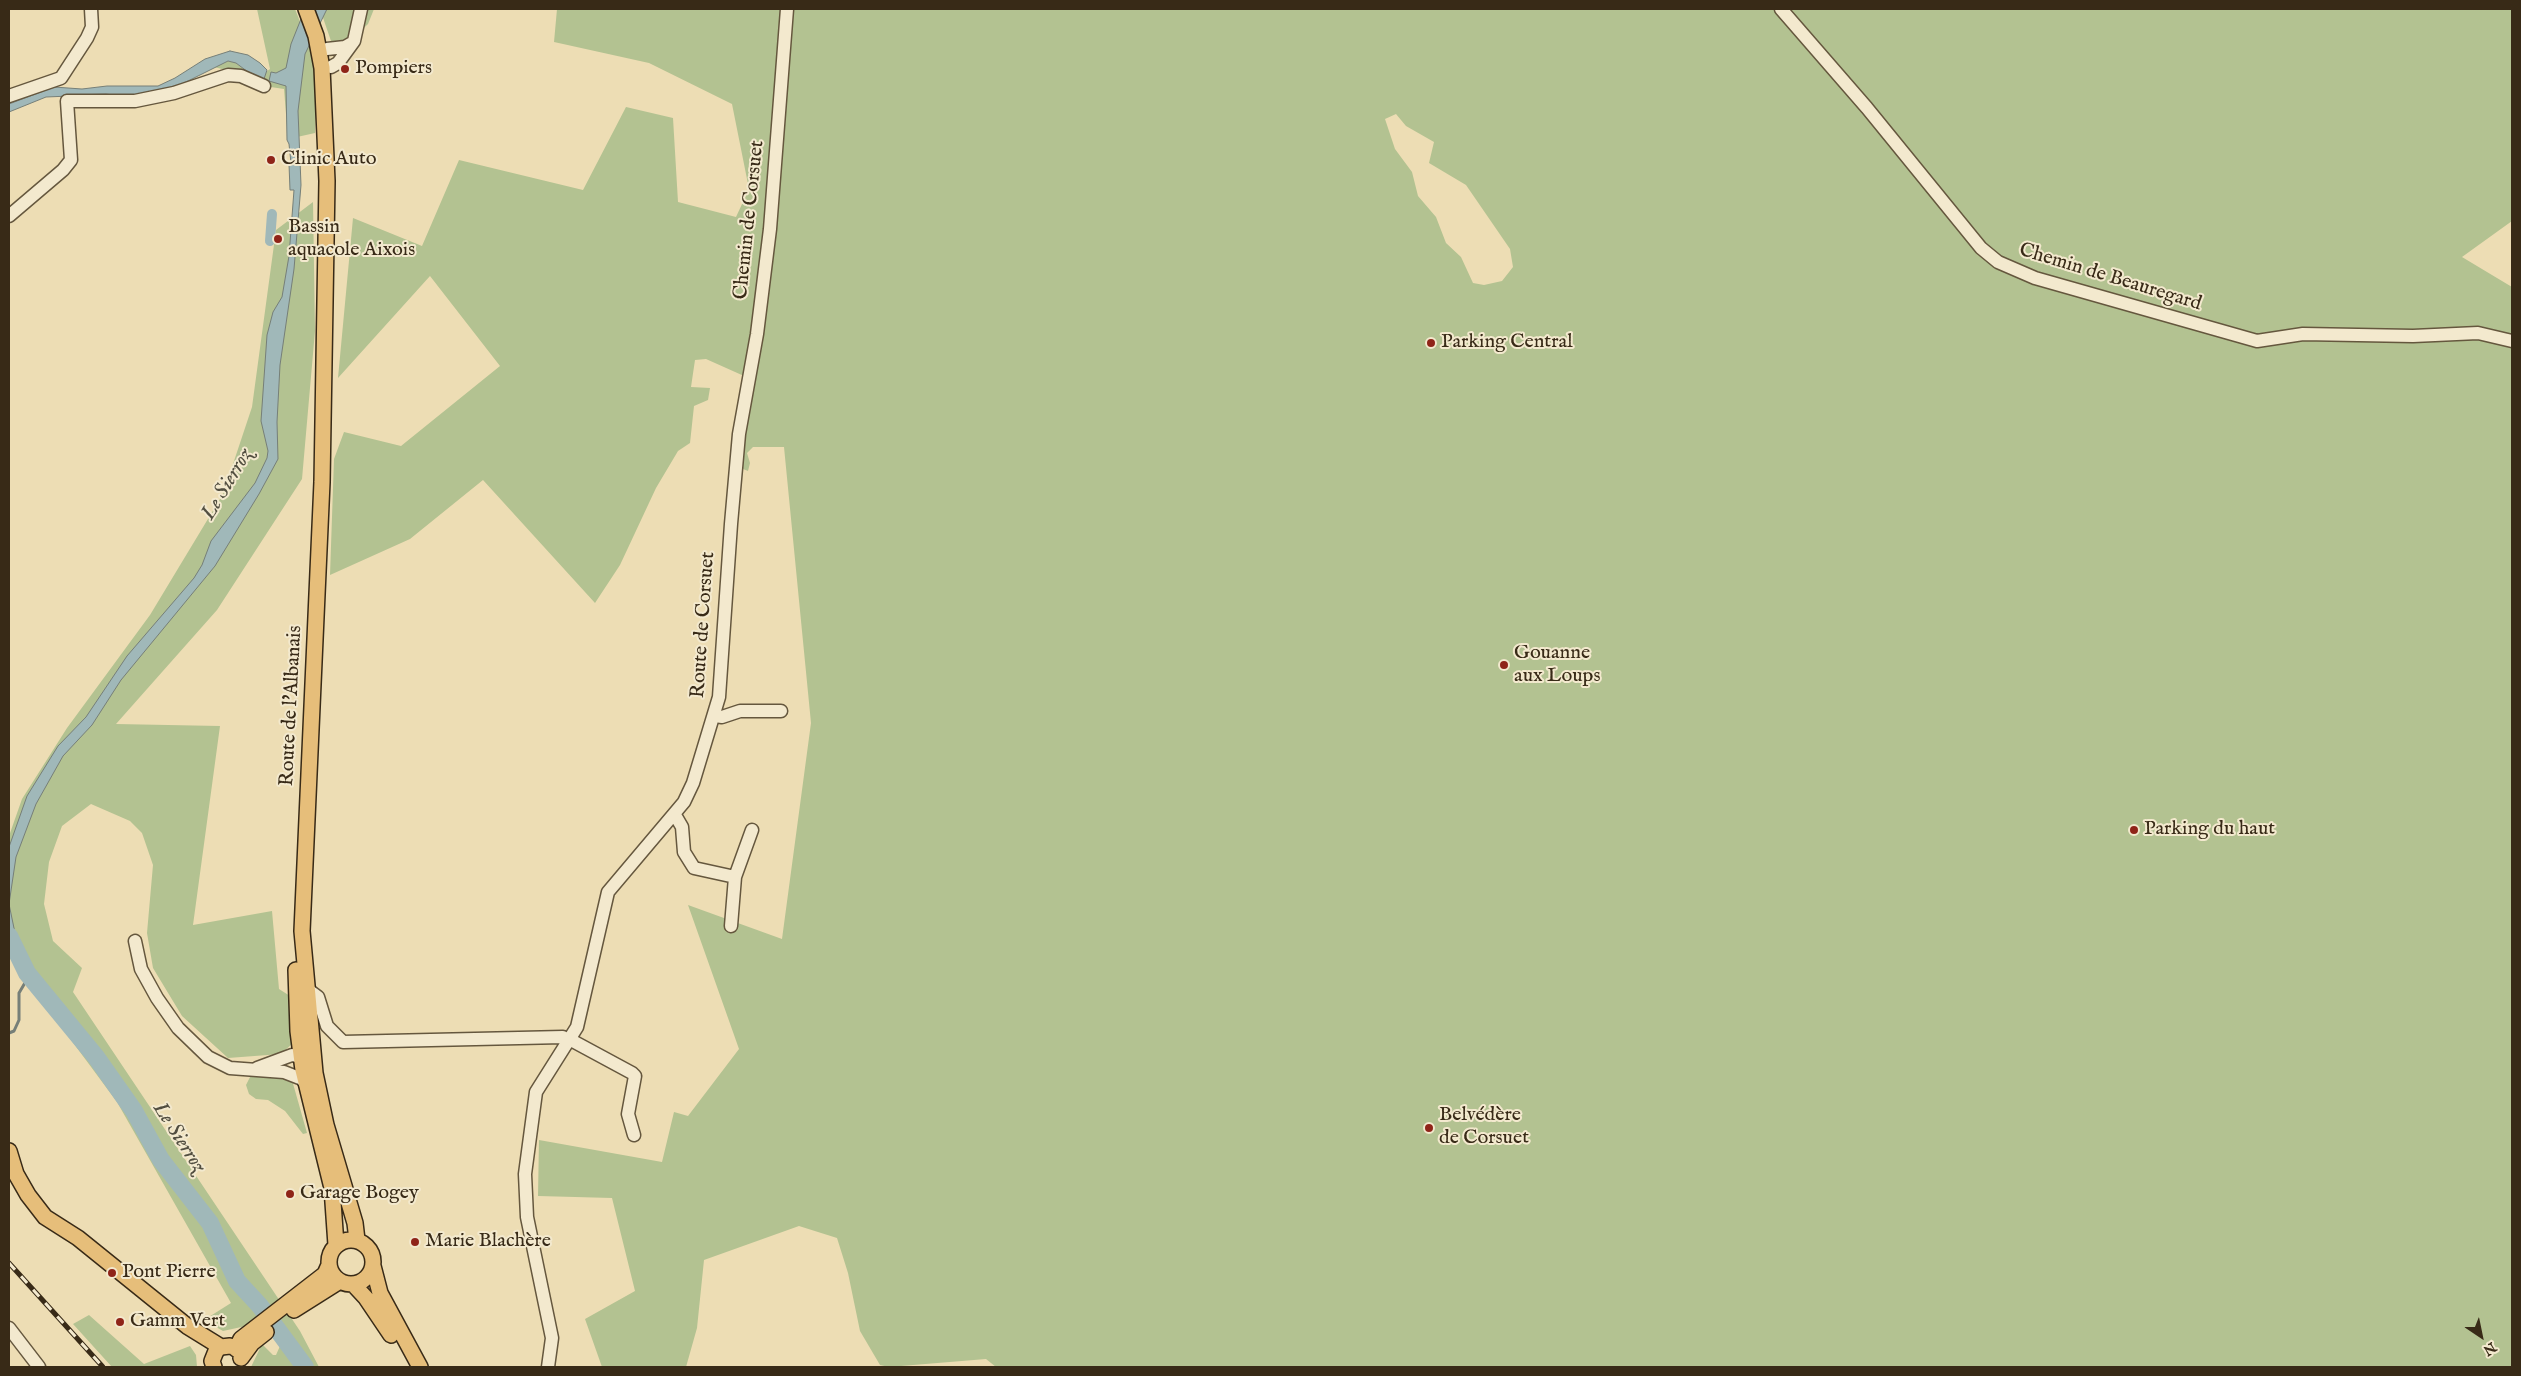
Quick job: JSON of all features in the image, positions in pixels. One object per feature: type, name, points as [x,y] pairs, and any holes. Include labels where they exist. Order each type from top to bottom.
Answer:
[{"type":"main road","points":[[306,9],[327,49],[331,67],[334,181],[329,414],[322,482]]},
{"type":"main road","points":[[315,9],[322,68],[327,181],[322,482]]},
{"type":"main road","name":"Route de l'Albanais","points":[[322,482],[302,931],[295,976],[301,1056],[322,1152],[332,1188],[336,1245]]},
{"type":"main road","name":"Route de l'Albanais","points":[[302,931],[306,988],[316,1073],[326,1125],[355,1222],[357,1240]]},
{"type":"main road","points":[[9,1151],[20,1181],[46,1217],[92,1250],[187,1326],[216,1357],[229,1346],[239,1358],[259,1332],[294,1304],[325,1274],[329,1265],[329,1258],[336,1245],[350,1240],[357,1240],[368,1247],[372,1253],[380,1293],[420,1367]]},
{"type":"main road","points":[[9,1164],[13,1177],[26,1199],[44,1221],[92,1250]]},
{"type":"main road","points":[[329,1265],[335,1277],[347,1283],[382,1320],[409,1367]]},
{"type":"main road","points":[[294,1304],[347,1283],[366,1279],[374,1266]]},
{"type":"street","points":[[9,96],[61,78],[92,27],[92,9]]},
{"type":"street","points":[[331,67],[338,63],[354,41],[361,9]]},
{"type":"street","name":"Chemin de Corsuet","points":[[739,434],[757,334],[770,229],[787,9]]},
{"type":"street","name":"Chemin de Beauregard","points":[[1781,9],[1867,108],[1981,248],[1998,262],[2035,278],[2257,341],[2303,334],[2413,336],[2478,332],[2512,341]]},
{"type":"street","points":[[327,49],[344,47],[354,41]]},
{"type":"street","points":[[9,216],[63,170],[70,160],[67,101],[136,101],[174,93],[228,76],[240,76],[264,86]]},
{"type":"street","name":"Route de Corsuet","points":[[548,1367],[552,1338],[527,1217],[525,1174],[536,1092],[566,1038],[576,1027],[608,892],[675,815],[684,802],[715,716],[720,697],[739,434]]},
{"type":"street","points":[[715,716],[722,717],[740,711],[781,711]]},
{"type":"street","points":[[675,815],[682,826],[684,852],[694,868],[735,877]]},
{"type":"street","points":[[731,926],[735,877],[752,830]]},
{"type":"street","points":[[135,941],[141,969],[157,998],[183,1033],[208,1057],[230,1068],[284,1072],[302,1079],[307,1086]]},
{"type":"street","points":[[306,988],[318,997],[327,1026],[343,1042],[566,1038],[632,1072],[635,1076],[628,1114],[634,1135]]},
{"type":"street","points":[[250,1070],[292,1055],[308,1058],[319,1110],[326,1125]]},
{"type":"street","points":[[9,1328],[39,1367]]},
{"type":"green space","points":[[257,9],[295,9],[312,52],[317,80],[315,133],[288,139],[284,89],[264,86],[234,72],[214,67],[228,61],[236,63],[248,72],[266,72],[270,69]]},
{"type":"green space","points":[[320,9],[374,9],[368,24],[347,44],[331,41]]},
{"type":"green space","points":[[557,9],[2512,9],[2512,221],[2462,257],[2512,287],[2512,1367],[996,1367],[986,1359],[889,1367],[880,1365],[860,1331],[848,1273],[837,1238],[799,1226],[704,1260],[697,1328],[686,1367],[602,1367],[585,1319],[635,1291],[612,1198],[538,1196],[539,1140],[662,1162],[674,1112],[688,1116],[739,1049],[688,905],[782,939],[811,723],[784,447],[753,447],[747,453],[750,463],[748,471],[738,467],[753,380],[706,359],[695,360],[691,387],[710,388],[708,400],[694,406],[690,443],[678,451],[656,488],[620,565],[595,603],[483,480],[410,539],[330,575],[334,459],[344,432],[401,446],[500,366],[430,276],[338,378],[353,218],[422,246],[459,160],[583,190],[626,107],[673,118],[678,202],[736,217],[749,189],[732,104],[649,63],[554,42]],"holes":[[[1396,114],[1406,126],[1434,142],[1429,163],[1466,185],[1510,249],[1513,267],[1502,281],[1484,285],[1473,283],[1461,257],[1446,243],[1436,217],[1418,196],[1412,172],[1395,149],[1385,119]]]},
{"type":"green space","points":[[313,202],[315,331],[302,479],[217,610],[116,724],[220,726],[193,925],[272,911],[279,989],[290,996],[293,1043],[281,1054],[228,1058],[182,1016],[153,968],[147,933],[153,865],[142,833],[130,821],[91,804],[62,826],[49,862],[44,904],[53,941],[82,968],[73,992],[300,1331],[319,1367],[251,1367],[262,1344],[273,1355],[276,1355],[280,1346],[273,1333],[246,1326],[223,1331],[204,1320],[231,1303],[117,1102],[40,998],[9,935],[9,836],[22,799],[67,728],[150,615],[223,494],[252,407],[276,230]]},
{"type":"green space","points":[[251,1075],[283,1076],[292,1080],[307,1133],[303,1134],[285,1111],[268,1100],[256,1099],[249,1094],[246,1085]]},
{"type":"green space","points":[[89,1315],[144,1364],[190,1346],[196,1355],[197,1367],[112,1367],[73,1324]]},
{"type":"water","points":[[305,9],[327,9],[305,54],[298,111],[301,185],[294,269],[280,365],[277,422],[278,459],[215,566],[121,680],[92,725],[63,756],[36,804],[16,857],[9,904],[9,847],[27,796],[58,746],[86,717],[127,656],[194,578],[202,565],[211,541],[255,483],[267,458],[268,451],[261,421],[267,335],[273,312],[282,297],[289,256],[294,190],[290,190],[289,164],[291,163],[287,140],[286,86],[269,81],[271,72],[276,73],[286,68],[291,44]]},
{"type":"water","points":[[230,51],[248,55],[260,63],[267,70],[264,79],[252,75],[236,63],[228,61],[176,87],[126,97],[106,94],[77,95],[75,98],[70,96],[46,97],[9,112],[9,104],[54,87],[82,89],[107,86],[158,86],[175,78],[205,59]]},
{"type":"water","points":[[9,904],[15,933],[30,968],[24,978],[9,947]]},
{"type":"waterway","points":[[270,241],[272,214]]},
{"type":"waterway","name":"Le Sierroz","points":[[9,936],[27,973],[96,1057],[134,1111],[161,1160],[210,1223],[237,1281],[260,1306],[305,1367]]},
{"type":"waterway","points":[[9,1033],[14,1031],[19,1020],[19,993],[29,976]]},
{"type":"railway","points":[[9,1263],[103,1367]]},
{"type":"place","name":"Pompiers","points":[[345,69]]},
{"type":"place","name":"Clinic Auto","points":[[271,160]]},
{"type":"place","name":"Bassin aquacole Aixois","points":[[278,239]]},
{"type":"place","name":"Parking Central","points":[[1431,343]]},
{"type":"place","name":"Gouanne aux Loups","points":[[1504,665]]},
{"type":"place","name":"Parking du haut","points":[[2134,830]]},
{"type":"place","name":"Belvédère de Corsuet","points":[[1429,1128]]},
{"type":"place","name":"Garage Bogey","points":[[290,1194]]},
{"type":"place","name":"Marie Blachère","points":[[415,1242]]},
{"type":"place","name":"Pont Pierre","points":[[112,1273]]},
{"type":"place","name":"Gamm Vert","points":[[120,1322]]}]
